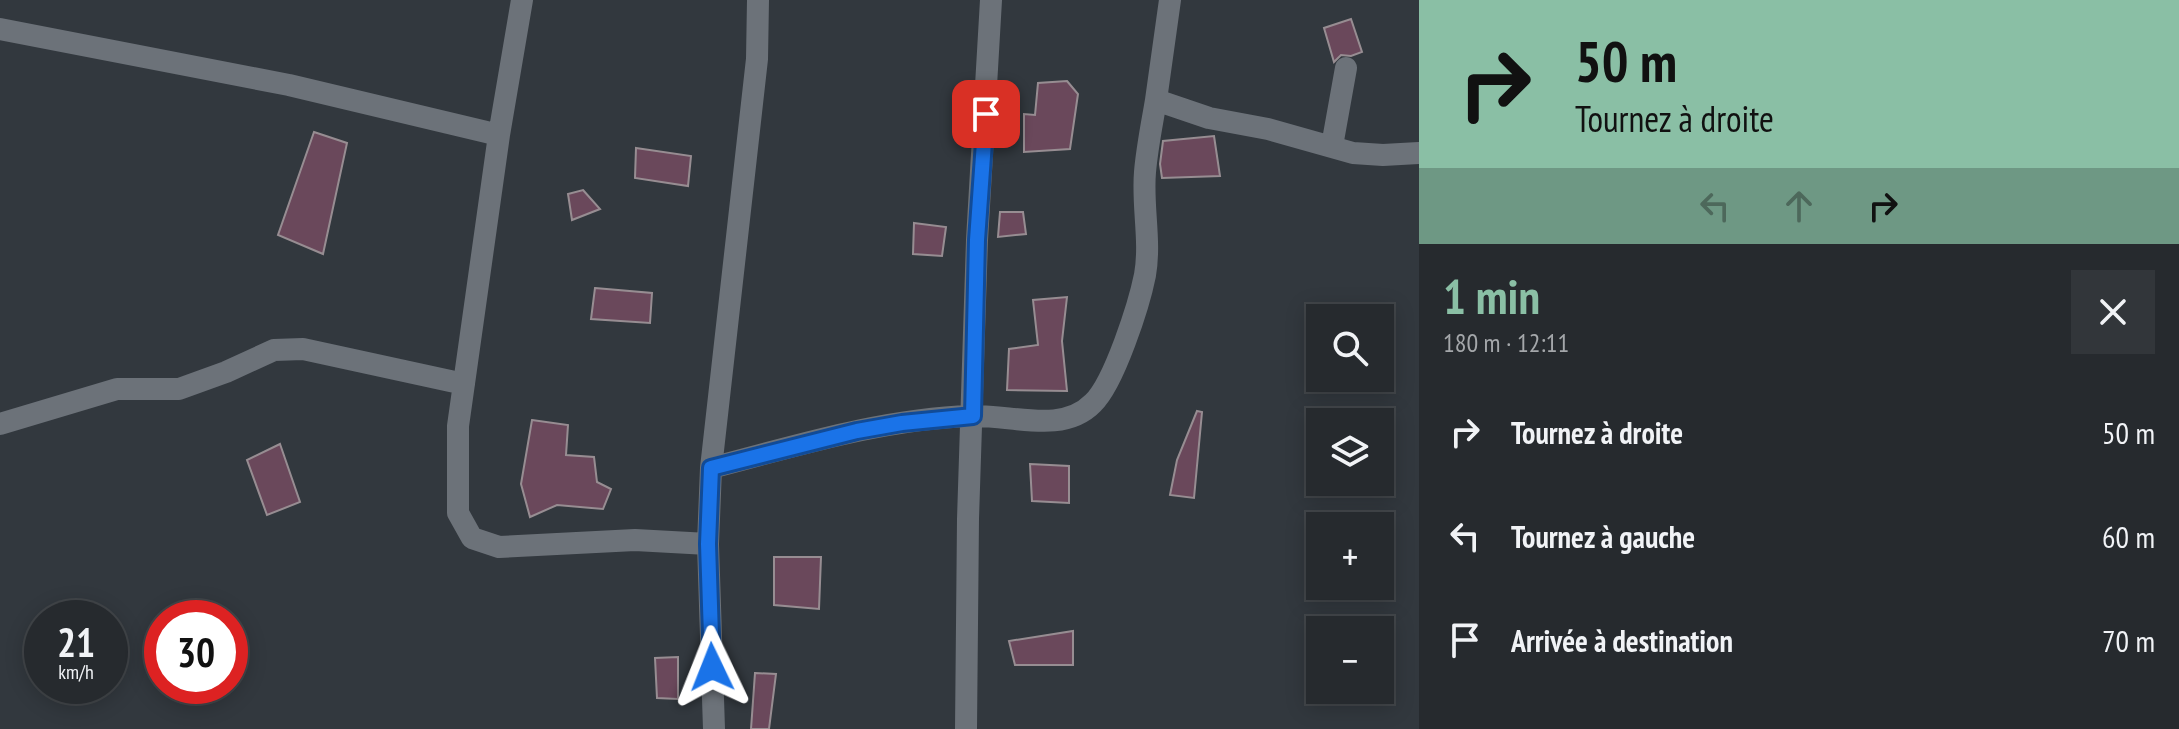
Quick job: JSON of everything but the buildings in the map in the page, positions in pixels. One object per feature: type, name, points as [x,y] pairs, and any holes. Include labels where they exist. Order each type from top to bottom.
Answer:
[{"type":"street","points":[[522,0],[499,135],[458,426],[458,513],[472,538],[499,547],[635,540],[708,544]]},
{"type":"street","points":[[714,729],[708,544],[711,468],[757,59],[758,0]]},
{"type":"street","points":[[966,729],[968,519],[977,240],[991,0]]},
{"type":"street","points":[[711,468],[872,428],[973,416],[1063,421],[1093,405],[1108,383],[1145,274],[1148,239],[1145,174],[1170,0]]},
{"type":"street","points":[[0,29],[289,85],[499,135]]},
{"type":"street","points":[[1332,146],[1346,68]]},
{"type":"street","points":[[1156,100],[1209,118],[1368,154],[1419,153]]},
{"type":"street","points":[[0,424],[117,389],[179,389],[274,350],[303,349],[464,384]]},
{"type":"route","points":[[712,667],[708,544],[711,468],[857,431],[973,416],[977,240],[986,114]]}]
